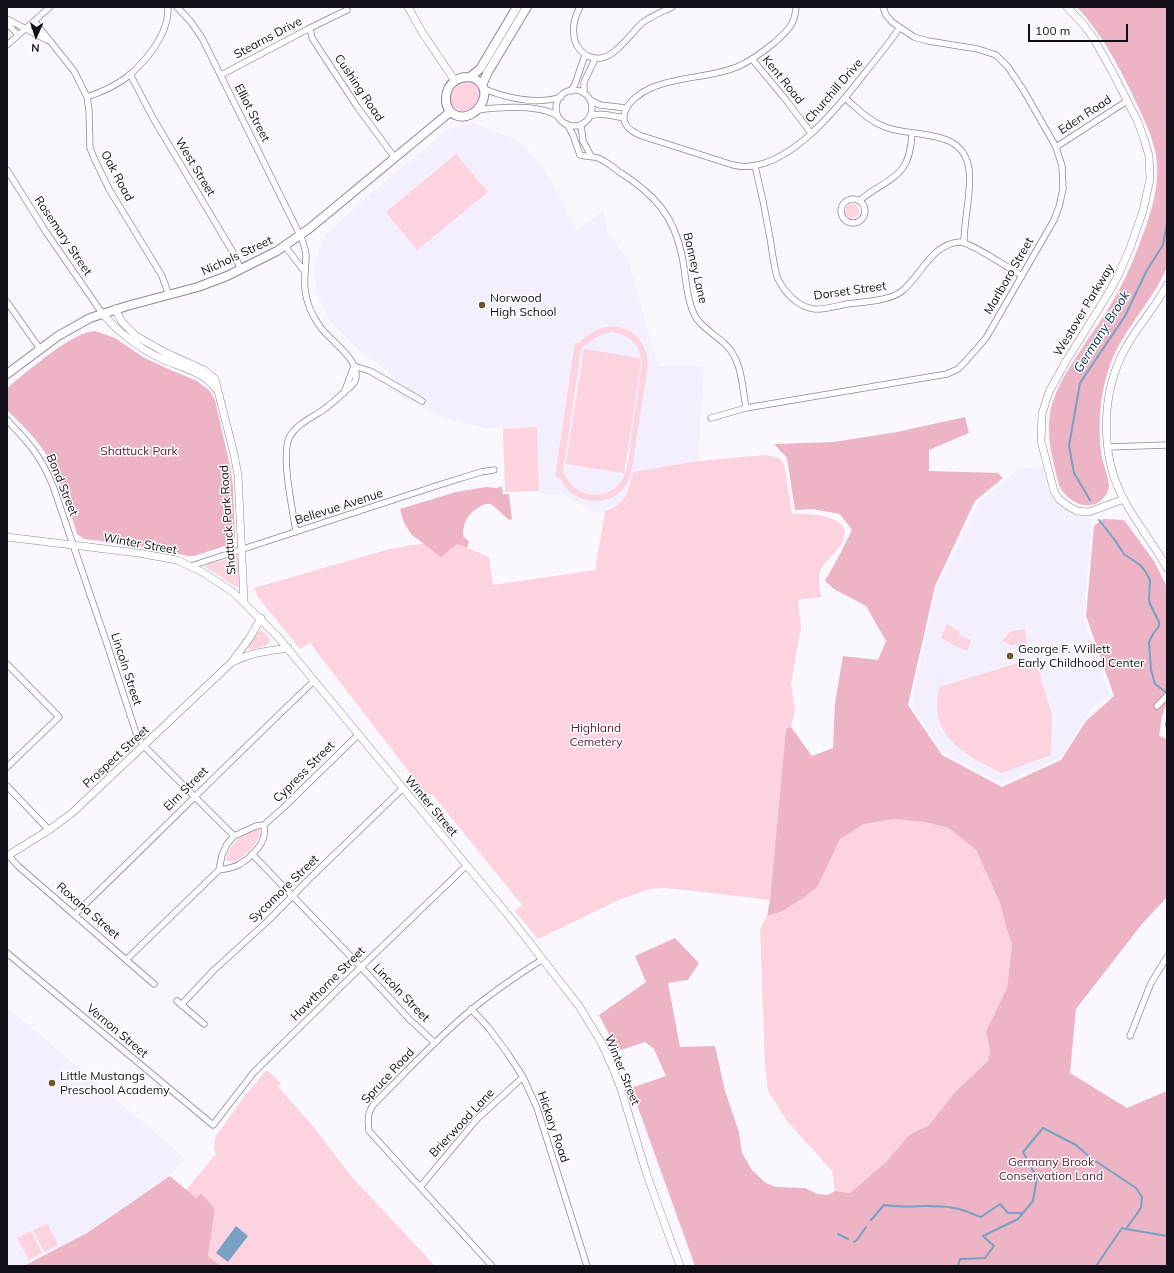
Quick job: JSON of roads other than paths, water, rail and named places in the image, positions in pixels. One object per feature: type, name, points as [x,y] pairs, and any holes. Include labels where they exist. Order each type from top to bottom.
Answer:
[{"type":"main road","points":[[470,77],[480,68],[517,7]]},
{"type":"main road","points":[[483,87],[478,80],[470,77],[454,81],[449,88],[446,98],[446,103],[450,112],[459,116],[469,115],[477,110],[483,102],[483,87],[488,72],[527,7]]},
{"type":"main road","name":"Nichols Street","points":[[7,374],[68,329],[115,309],[198,287],[241,270],[267,257],[300,235],[450,112]]},
{"type":"street","points":[[7,45],[50,7]]},
{"type":"street","points":[[87,98],[99,93],[130,74],[153,49],[166,25],[168,7]]},
{"type":"street","name":"Elliot Street","points":[[177,7],[191,22],[202,38],[300,235],[306,254],[304,271],[306,297],[313,313],[321,328],[348,357],[354,366]]},
{"type":"street","points":[[408,7],[422,32],[454,81]]},
{"type":"street","points":[[580,7],[575,19],[573,32],[578,48],[585,54],[595,59],[603,58],[612,53],[652,16],[672,7]]},
{"type":"street","points":[[625,113],[634,98],[651,88],[666,83],[728,70],[752,59],[787,31],[795,17],[796,7]]},
{"type":"street","points":[[883,7],[886,16],[899,28]]},
{"type":"street","name":"Westover Parkway","points":[[1067,7],[1094,39],[1112,70],[1141,130],[1149,156],[1150,179],[1146,203],[1127,257],[1113,286],[1069,356],[1049,392],[1042,414],[1041,436],[1054,491],[1059,499],[1068,506],[1077,511],[1089,512],[1124,499]]},
{"type":"street","name":"Stearns Drive","points":[[221,75],[347,10]]},
{"type":"street","name":"Oak Road","points":[[7,19],[51,43]]},
{"type":"street","name":"Oak Road","points":[[34,21],[74,71],[87,98],[89,110],[90,148],[94,158],[109,189],[162,276],[169,295]]},
{"type":"street","points":[[7,23],[18,35]]},
{"type":"street","name":"Cushing Road","points":[[310,28],[312,38],[358,108],[395,158]]},
{"type":"street","name":"Churchill Drive","points":[[625,113],[630,130],[642,136],[733,165],[745,167],[766,163],[800,143],[811,133],[845,98],[899,28]]},
{"type":"street","name":"Marlboro Street","points":[[712,418],[746,408],[947,374],[958,368],[986,338],[1054,220],[1063,189],[1064,175],[1062,166],[1056,147],[1014,74],[996,55],[978,49],[921,39],[899,28]]},
{"type":"street","points":[[483,87],[504,96],[536,100],[548,100],[561,97],[571,91],[575,84],[585,54]]},
{"type":"street","points":[[584,93],[584,82],[595,59]]},
{"type":"street","name":"Kent Road","points":[[752,59],[811,133]]},
{"type":"street","name":"West Street","points":[[130,74],[153,118],[234,254],[241,270]]},
{"type":"street","points":[[571,91],[584,93],[590,100],[600,105],[625,113]]},
{"type":"street","points":[[558,116],[557,106],[561,97]]},
{"type":"street","points":[[845,98],[867,118],[877,124],[896,131],[938,136],[954,144],[962,151],[968,167],[970,185],[964,224],[964,242],[1021,275]]},
{"type":"street","points":[[567,124],[574,126],[581,125],[587,121],[592,108],[590,100]]},
{"type":"street","name":"Eden Road","points":[[1056,147],[1127,101]]},
{"type":"street","points":[[477,110],[521,108],[546,111],[558,116],[567,124],[573,135],[580,155],[591,156]]},
{"type":"street","points":[[590,116],[596,114],[625,113]]},
{"type":"street","points":[[581,125],[583,141],[591,156]]},
{"type":"street","points":[[859,201],[902,170],[909,155],[912,133]]},
{"type":"street","name":"Bonney Lane","points":[[591,156],[602,160],[635,182],[657,201],[669,218],[676,230],[690,300],[695,315],[699,322],[725,344],[738,361],[746,408]]},
{"type":"street","name":"Dorset Street","points":[[755,166],[767,220],[777,278],[787,294],[802,305],[814,309],[874,301],[893,296],[901,292],[909,285],[932,256],[940,249],[951,244],[964,242]]},
{"type":"street","name":"Rosemary Street","points":[[7,170],[46,232],[102,314]]},
{"type":"street","points":[[855,199],[859,201],[864,207],[864,214],[859,221],[848,221],[842,216],[843,205],[848,200],[855,199]]},
{"type":"street","points":[[285,246],[304,271]]},
{"type":"street","points":[[1167,285],[1128,344],[1119,363],[1112,384],[1108,406],[1107,424],[1108,447],[1113,470],[1124,499],[1167,568]]},
{"type":"street","points":[[7,302],[40,349]]},
{"type":"street","name":"Shattuck Park Road","points":[[115,309],[122,322],[136,336],[205,378],[215,386],[219,392],[238,475],[244,601]]},
{"type":"street","name":"Shattuck Park Road","points":[[102,314],[115,328],[133,343],[154,355],[182,364]]},
{"type":"street","points":[[296,532],[286,465],[287,445],[290,436],[298,427],[325,409],[344,393],[354,366],[370,370],[422,401]]},
{"type":"street","name":"Bond Street","points":[[7,420],[30,445],[44,465],[53,486],[73,545]]},
{"type":"street","points":[[1108,447],[1167,445]]},
{"type":"street","name":"Bellevue Avenue","points":[[191,566],[442,484],[481,472],[494,470]]},
{"type":"street","name":"Winter Street","points":[[7,537],[152,555],[172,559],[191,566],[218,581],[244,601],[288,648],[512,920],[579,1006],[601,1042],[621,1089],[650,1182],[680,1266]]},
{"type":"street","name":"Lincoln Street","points":[[73,545],[139,741],[234,836]]},
{"type":"street","name":"Prospect Street","points":[[8,855],[49,830],[72,813],[144,746],[231,663],[249,639],[260,618]]},
{"type":"street","name":"Prospect Street","points":[[231,663],[249,655],[288,648]]},
{"type":"street","points":[[7,664],[59,717],[7,766]]},
{"type":"street","name":"Elm Street","points":[[74,914],[314,681]]},
{"type":"street","points":[[1159,704],[1167,696]]},
{"type":"street","name":"Cypress Street","points":[[234,836],[256,826],[264,825],[358,734]]},
{"type":"street","points":[[7,786],[49,830]]},
{"type":"street","name":"Sycamore Street","points":[[204,1024],[179,1003],[293,896],[402,788]]},
{"type":"street","points":[[127,959],[219,870],[231,868],[241,864],[252,854],[262,843],[264,825]]},
{"type":"street","points":[[219,870],[222,855],[227,844],[234,836]]},
{"type":"street","name":"Lincoln Street","points":[[252,854],[409,1019],[435,1043]]},
{"type":"street","name":"Roxana Street","points":[[8,855],[18,866],[154,984]]},
{"type":"street","name":"Hawthorne Street","points":[[213,1125],[254,1072],[466,866]]},
{"type":"street","name":"Vernon Street","points":[[7,953],[213,1125]]},
{"type":"street","points":[[1130,1036],[1151,983],[1167,957]]},
{"type":"street","name":"Spruce Road","points":[[492,1266],[369,1131],[367,1118],[368,1112],[373,1105],[471,1009],[516,976],[543,959]]},
{"type":"street","name":"Hickory Road","points":[[471,1009],[488,1027],[522,1077],[537,1108],[587,1266]]},
{"type":"street","name":"Brierwood Lane","points":[[420,1186],[477,1119],[522,1077]]},
{"type":"water","points":[[236,1226],[248,1236],[228,1262],[216,1253]]},
{"type":"waterway","name":"Germany Brook","points":[[1090,500],[1074,473],[1069,446],[1080,383],[1125,316],[1147,270],[1163,245],[1167,223]]},
{"type":"waterway","name":"Germany Brook","points":[[1099,520],[1124,554],[1140,565],[1150,580],[1149,600],[1159,622],[1159,626],[1149,642],[1151,670],[1155,684],[1167,693]]},
{"type":"waterway","name":"Germany Brook","points":[[1167,720],[1167,729]]},
{"type":"waterway","name":"Germany Brook","points":[[958,1266],[960,1259],[985,1258],[994,1246],[983,1236],[1018,1219],[1033,1201],[1037,1178],[1023,1152],[1043,1128],[1076,1145],[1091,1158],[1136,1188],[1142,1197],[1141,1208],[1126,1229],[1167,1236]]},
{"type":"waterway","points":[[871,1220],[884,1205],[945,1207],[961,1209],[981,1217],[1000,1204],[1008,1213],[1022,1213]]},
{"type":"waterway","points":[[854,1242],[866,1227]]},
{"type":"waterway","points":[[1096,1266],[1122,1228],[1126,1229]]},
{"type":"waterway","points":[[838,1234],[848,1239]]},
{"type":"place","name":"Norwood High School","points":[[482,305]]},
{"type":"place","name":"George F. Willett Early Childhood Center","points":[[1010,656]]},
{"type":"place","name":"Little Mustangs Preschool Academy","points":[[52,1083]]},
{"type":"park label","name":"Shattuck Park","points":[[139,451]]},
{"type":"park label","name":"Highland Cemetery","points":[[596,735]]},
{"type":"park label","name":"Germany Brook Conservation Land","points":[[1051,1169]]}]
